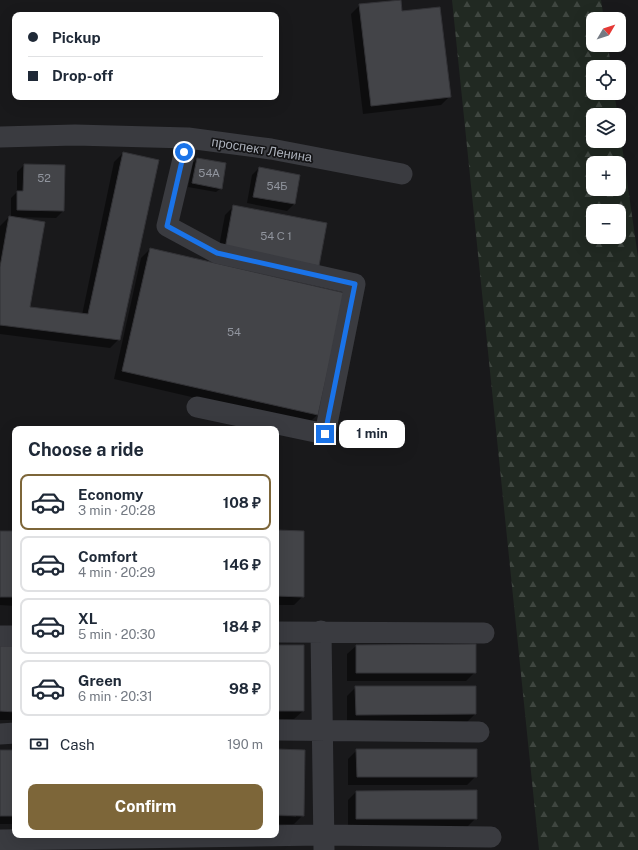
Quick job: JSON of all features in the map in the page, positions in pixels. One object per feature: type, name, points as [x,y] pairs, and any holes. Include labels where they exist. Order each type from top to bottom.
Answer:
[{"type":"street","name":"проспект Ленина","points":[[0,137],[75,135],[188,138],[271,149],[402,174]]},
{"type":"street","points":[[188,138],[167,226],[217,253],[355,284],[325,434],[197,407]]},
{"type":"street","points":[[321,631],[323,842]]},
{"type":"street","points":[[279,632],[484,633]]},
{"type":"street","points":[[0,636],[12,636]]},
{"type":"street","points":[[279,730],[479,732]]},
{"type":"street","points":[[0,734],[12,733]]},
{"type":"street","points":[[0,840],[226,840],[323,842],[491,838]]},
{"type":"green space","points":[[452,0],[601,0],[603,12],[586,12],[586,52],[609,52],[610,60],[586,60],[586,100],[615,100],[617,108],[586,108],[586,148],[622,148],[623,156],[586,156],[586,196],[626,196],[626,174],[638,257],[638,850],[539,850]]},
{"type":"building","points":[[401,0],[402,11],[440,7],[451,97],[371,106],[359,4]]},
{"type":"building","points":[[123,152],[159,160],[120,340],[0,325],[0,267],[9,216],[45,222],[30,307],[88,314]]},
{"type":"building","points":[[197,158],[226,163],[222,189],[192,183]]},
{"type":"building","points":[[24,164],[65,165],[64,211],[17,210],[17,191],[23,191]]},
{"type":"building","points":[[259,167],[300,175],[295,204],[253,197]]},
{"type":"building","points":[[233,205],[327,223],[319,266],[225,249]]},
{"type":"building","points":[[150,248],[345,293],[318,415],[122,371]]},
{"type":"building","points":[[279,530],[304,531],[304,597],[279,596]]},
{"type":"building","points":[[0,531],[12,531],[12,597],[0,597]]},
{"type":"building","points":[[476,644],[476,673],[356,673],[356,645]]},
{"type":"building","points":[[279,645],[304,645],[304,711],[279,711]]},
{"type":"building","points":[[0,646],[12,646],[12,712],[0,711]]},
{"type":"building","points":[[355,686],[476,686],[476,714],[356,715]]},
{"type":"building","points":[[279,749],[305,750],[304,816],[279,815]]},
{"type":"building","points":[[356,749],[477,749],[477,777],[357,777]]},
{"type":"building","points":[[0,750],[12,750],[12,816],[0,816]]},
{"type":"building","points":[[477,790],[477,819],[356,819],[356,791]]},
{"type":"route","points":[[184,152],[167,226],[217,253],[355,284],[325,434]]}]
